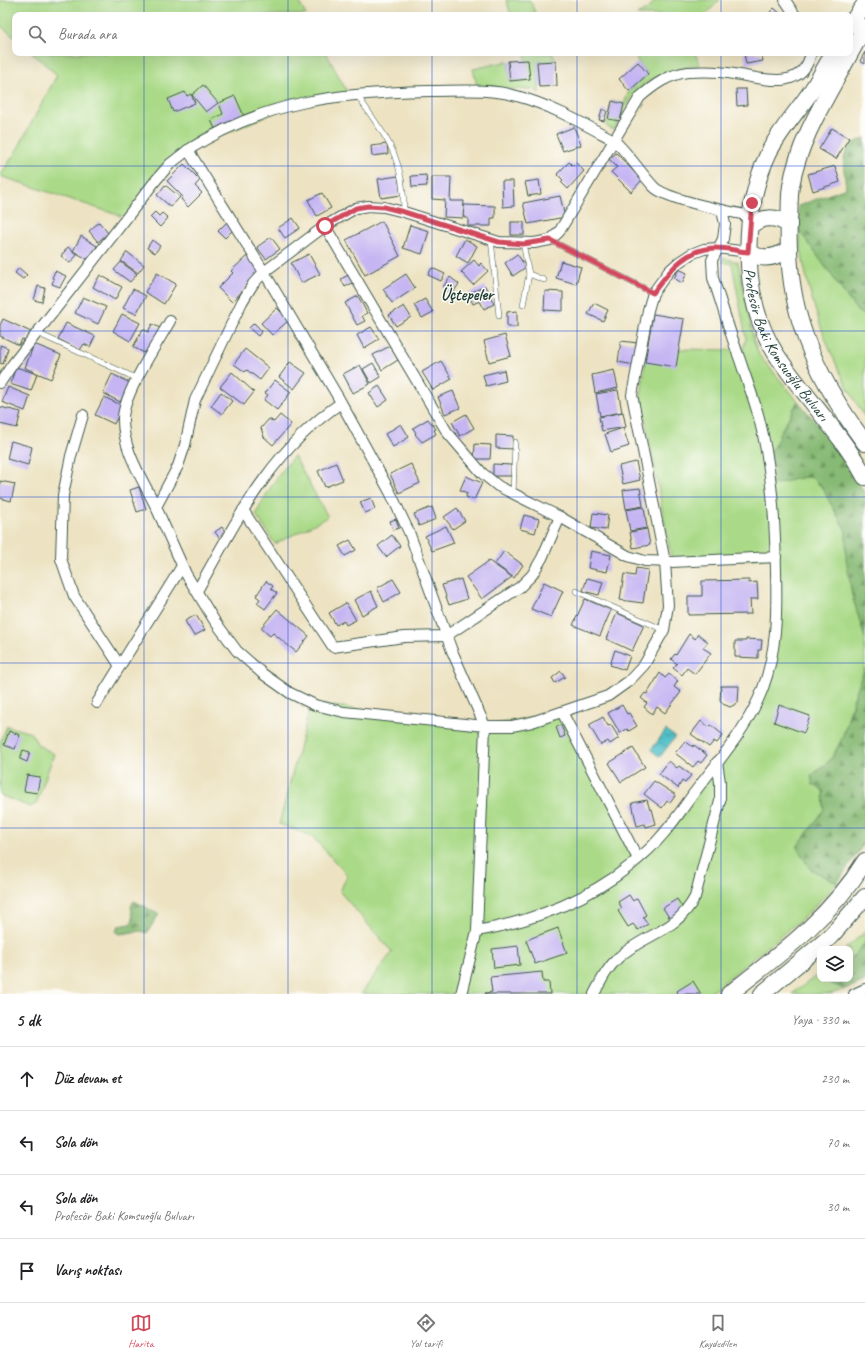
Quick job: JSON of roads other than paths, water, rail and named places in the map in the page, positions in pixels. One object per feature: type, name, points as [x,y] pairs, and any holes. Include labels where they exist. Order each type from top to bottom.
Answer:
[{"type":"main road","points":[[853,21],[865,4]]},
{"type":"main road","name":"Profesör Baki Komsuoğlu Bulvarı","points":[[853,49],[865,27]]},
{"type":"main road","name":"Profesör Baki Komsuoğlu Bulvarı","points":[[832,56],[770,152],[755,191],[750,221],[748,252],[756,303],[763,326],[776,353],[865,477]]},
{"type":"main road","name":"Profesör Baki Komsuoğlu Bulvarı","points":[[849,56],[806,136],[791,186],[789,249],[792,290],[809,349],[834,398],[865,443]]},
{"type":"main road","points":[[750,221],[772,218],[781,219],[789,224]]},
{"type":"main road","points":[[748,252],[755,257],[765,258],[780,255],[789,249]]},
{"type":"main road","points":[[729,994],[820,918],[855,877],[865,860]]},
{"type":"main road","points":[[762,994],[830,937],[865,897]]},
{"type":"street","points":[[785,0],[793,12]]},
{"type":"street","points":[[156,507],[178,466],[185,445],[195,400],[242,302],[253,284],[264,272],[325,226],[356,208],[384,207],[491,239],[523,244],[550,240],[559,232],[640,97],[662,80],[687,72],[715,72],[781,81],[791,79],[803,69],[809,61],[810,56]]},
{"type":"street","points":[[803,69],[818,79]]},
{"type":"street","points":[[0,383],[12,365],[170,164],[208,137],[257,115],[318,99],[356,94],[470,90],[496,92],[536,102],[614,141],[655,189],[666,195],[722,210],[750,221]]},
{"type":"street","points":[[188,150],[264,272],[341,403],[390,492],[409,532],[446,636],[485,726],[477,931],[461,994]]},
{"type":"street","points":[[477,931],[535,917],[586,896],[611,881],[646,853],[675,819],[733,742],[749,718],[769,672],[776,629],[776,528],[771,485],[759,418],[714,278],[712,260],[723,239],[725,224],[722,210]]},
{"type":"street","points":[[325,226],[447,432],[482,474],[513,494],[560,517],[628,556],[645,561],[665,562],[776,557]]},
{"type":"street","points":[[170,321],[138,379],[124,411],[124,428],[130,451],[182,566],[236,652],[290,693],[315,705],[344,712],[485,726],[512,726],[532,722],[608,696],[623,686],[644,665],[664,630],[668,605],[665,562],[632,395],[648,310],[653,293],[669,271],[679,262],[692,254],[704,249],[717,248],[748,252]]},
{"type":"street","points":[[197,591],[244,510],[280,456],[319,417],[341,403]]},
{"type":"street","points":[[83,415],[71,456],[63,495],[61,559],[74,596],[120,666]]},
{"type":"street","points":[[244,510],[332,647],[404,636],[446,636],[506,598],[528,579],[542,558],[560,517]]},
{"type":"street","points":[[97,703],[182,566]]},
{"type":"street","points":[[562,712],[638,859]]},
{"type":"street","points":[[594,994],[605,972],[618,958],[678,921],[688,910],[695,897],[720,801],[720,782],[717,762]]},
{"type":"street","points":[[854,994],[865,989]]},
{"type":"lane","points":[[356,94],[388,140],[395,154],[404,187],[404,212]]},
{"type":"lane","points":[[491,239],[499,316]]},
{"type":"lane","points":[[550,240],[653,293]]},
{"type":"lane","points":[[523,244],[529,274],[523,305]]},
{"type":"lane","points":[[529,274],[544,280]]},
{"type":"lane","points":[[37,333],[138,379]]},
{"type":"lane","points":[[513,494],[516,442]]},
{"type":"lane","points":[[576,591],[664,630]]},
{"type":"water","points":[[666,730],[675,737],[660,757],[651,750]]},
{"type":"district","name":"Üçtepeler","points":[[467,294]]}]
